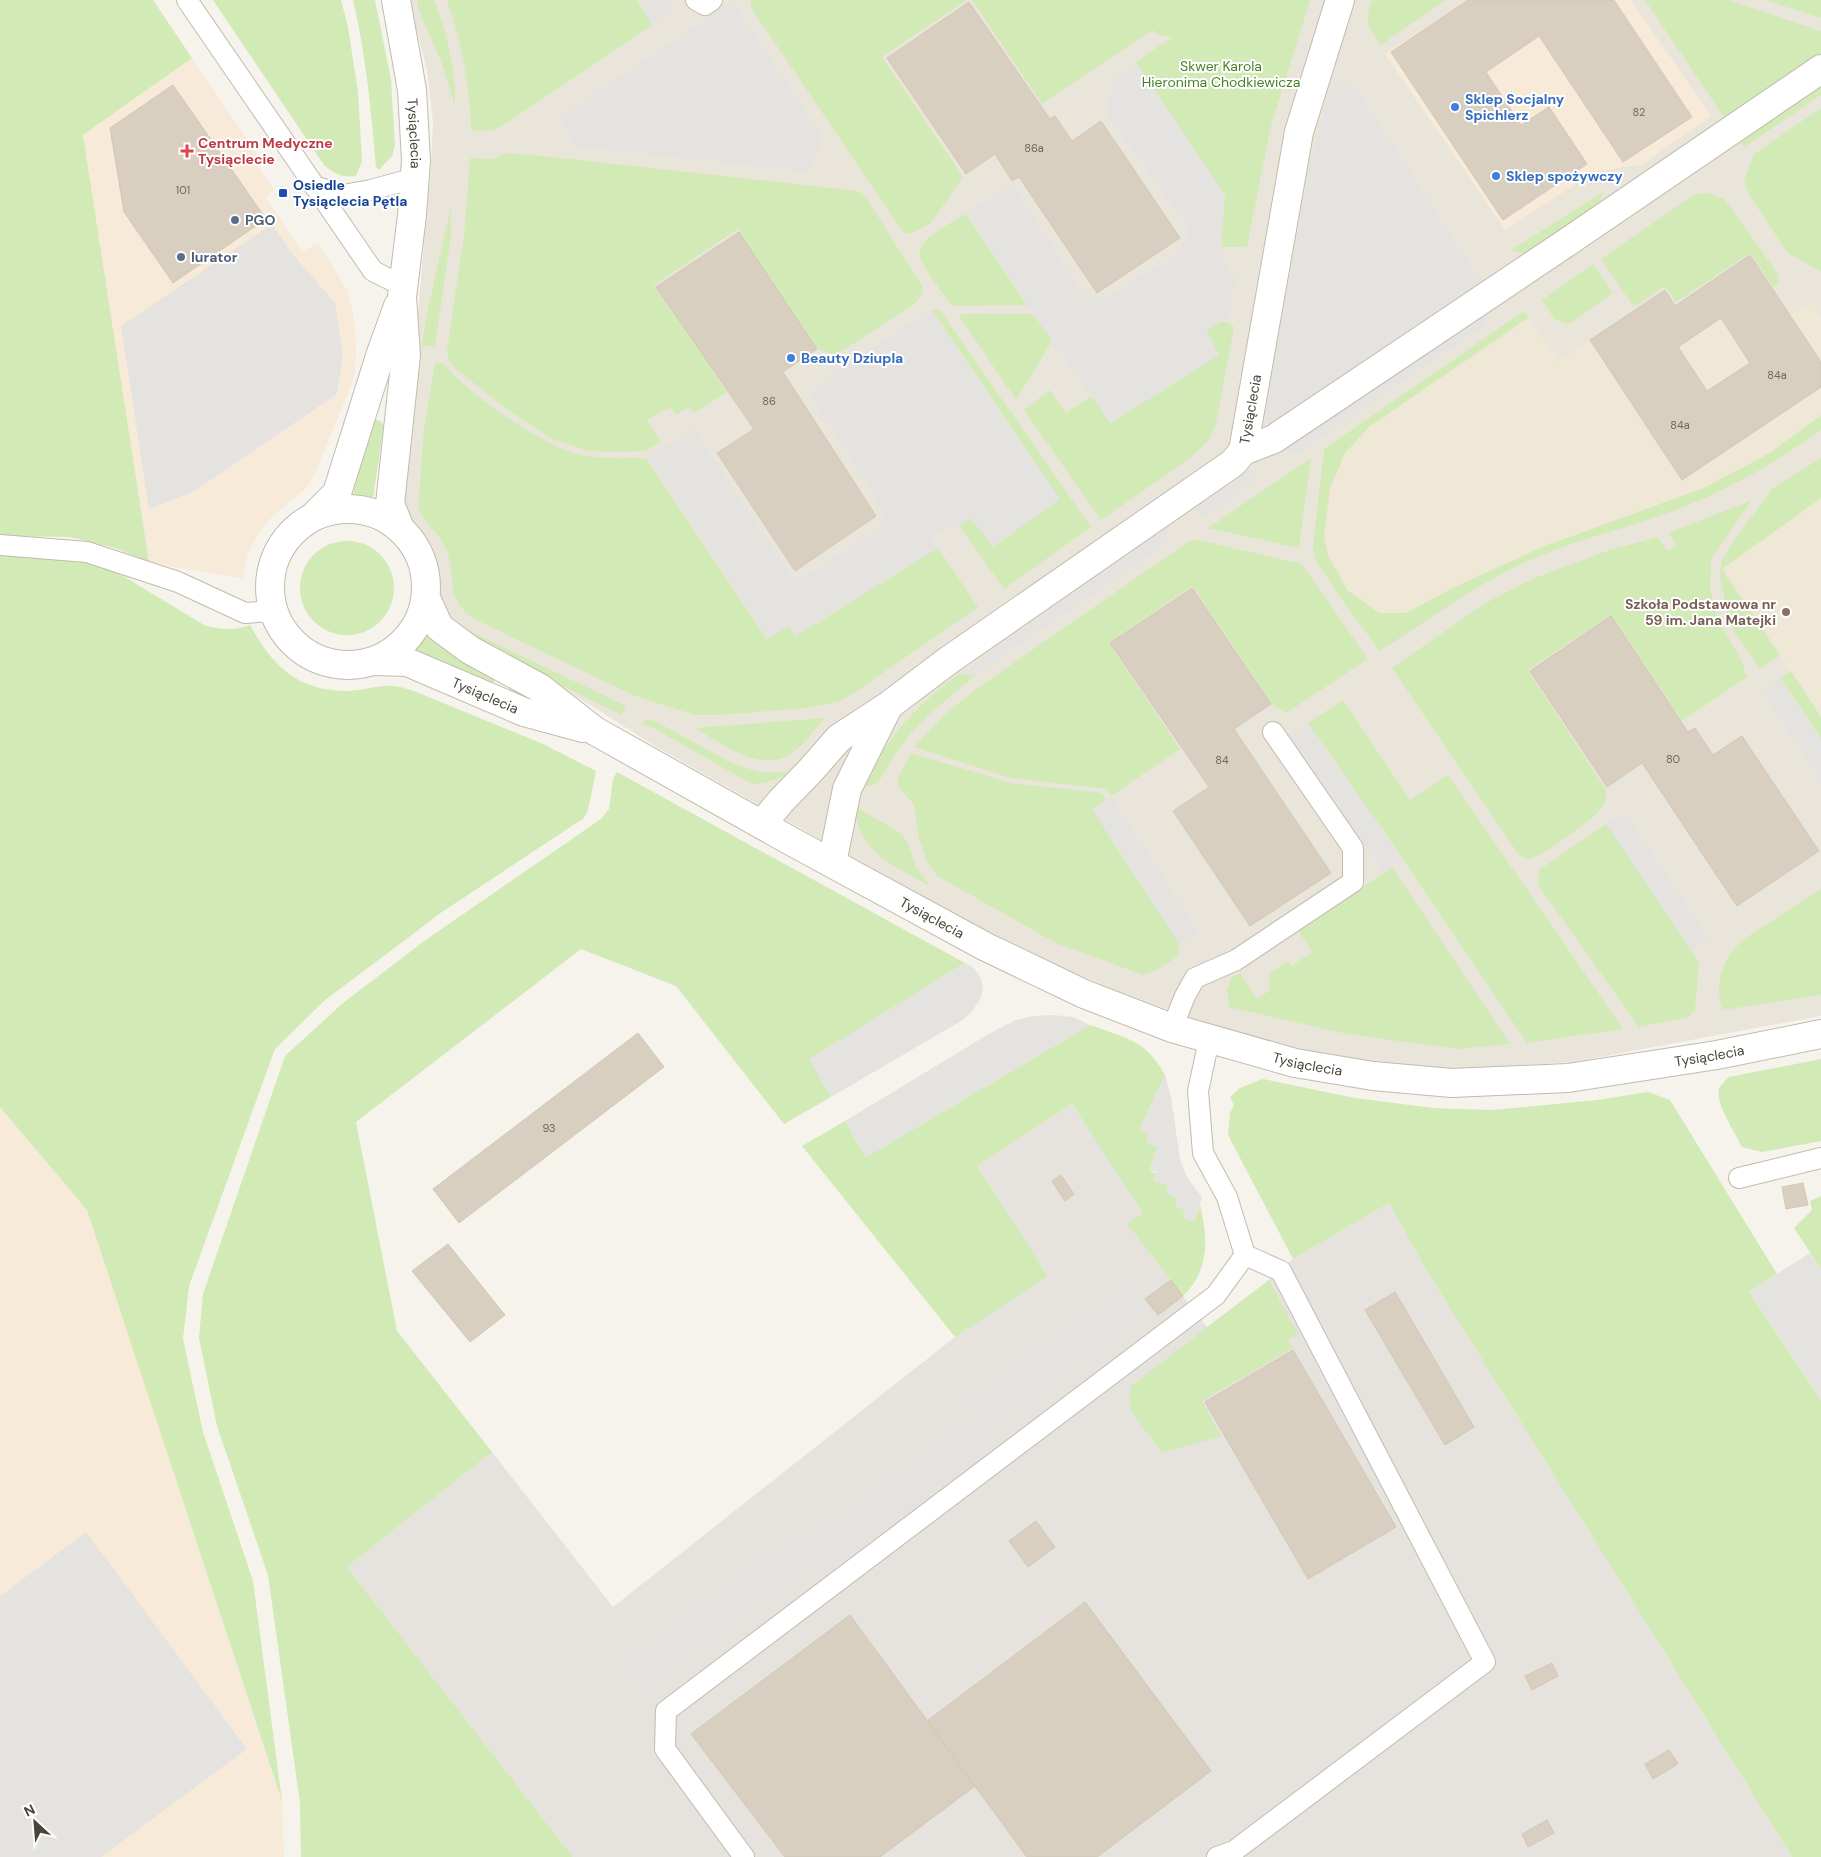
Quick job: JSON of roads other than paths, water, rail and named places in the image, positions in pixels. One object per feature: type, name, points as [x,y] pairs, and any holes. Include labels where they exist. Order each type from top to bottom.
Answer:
[{"type":"street","name":"Tysiąclecia","points":[[396,0],[412,90],[416,130],[415,178],[402,292],[406,356],[390,504],[399,526]]},
{"type":"street","name":"Tysiąclecia","points":[[762,824],[839,738],[888,706],[949,660],[1233,463],[1242,451],[1299,132],[1340,0]]},
{"type":"street","points":[[1242,451],[1274,439],[1821,69]]},
{"type":"street","name":"Tysiąclecia","points":[[316,514],[337,493],[380,352],[402,292]]},
{"type":"street","points":[[353,508],[370,511],[386,517],[399,526],[414,545],[424,568],[427,583],[426,598],[421,616],[413,630],[397,647],[374,661],[351,666],[326,663],[307,654],[291,641],[279,625],[272,611],[270,569],[277,552],[300,524],[316,514],[332,509],[353,508]]},
{"type":"street","name":"Tysiąclecia","points":[[426,598],[439,627],[470,650],[540,688],[595,731],[832,863],[1037,973],[1084,994],[1172,1028],[1209,1040],[1295,1062],[1373,1076],[1452,1083],[1568,1078],[1717,1055],[1821,1034]]},
{"type":"street","name":"Tysiąclecia","points":[[374,661],[407,662],[524,712],[595,731]]},
{"type":"street","name":"Tysiąclecia","points":[[832,863],[847,789],[888,706]]},
{"type":"lane","points":[[187,0],[373,271],[402,292]]},
{"type":"lane","points":[[696,0],[705,5],[712,0]]},
{"type":"lane","points":[[314,186],[343,195],[371,190],[415,178]]},
{"type":"lane","points":[[0,545],[87,552],[178,582],[245,613],[272,611]]},
{"type":"lane","points":[[1172,1028],[1185,996],[1195,978],[1236,960],[1352,882],[1353,848],[1273,732]]},
{"type":"lane","points":[[1209,1040],[1198,1091],[1203,1153],[1227,1197],[1245,1255]]},
{"type":"lane","points":[[1739,1178],[1821,1158]]},
{"type":"lane","points":[[744,1857],[665,1750],[666,1711],[1185,1320],[1216,1295],[1245,1255]]},
{"type":"lane","points":[[1217,1857],[1234,1850],[1485,1662],[1281,1270],[1245,1255]]},
{"type":"place","name":"Sklep Socjalny Spichlerz","points":[[1455,107]]},
{"type":"place","name":"Centrum Medyczne Tysiąclecie","points":[[187,151]]},
{"type":"place","name":"Sklep spożywczy","points":[[1496,176]]},
{"type":"place","name":"Osiedle Tysiąclecia Pętla","points":[[283,193]]},
{"type":"place","name":"PGO","points":[[235,220]]},
{"type":"place","name":"Iurator","points":[[181,257]]},
{"type":"place","name":"Beauty Dziupla","points":[[791,358]]},
{"type":"place","name":"Szkoła Podstawowa nr 59 im. Jana Matejki","points":[[1786,612]]},
{"type":"park label","name":"Skwer Karola Hieronima Chodkiewicza","points":[[1221,74]]}]
